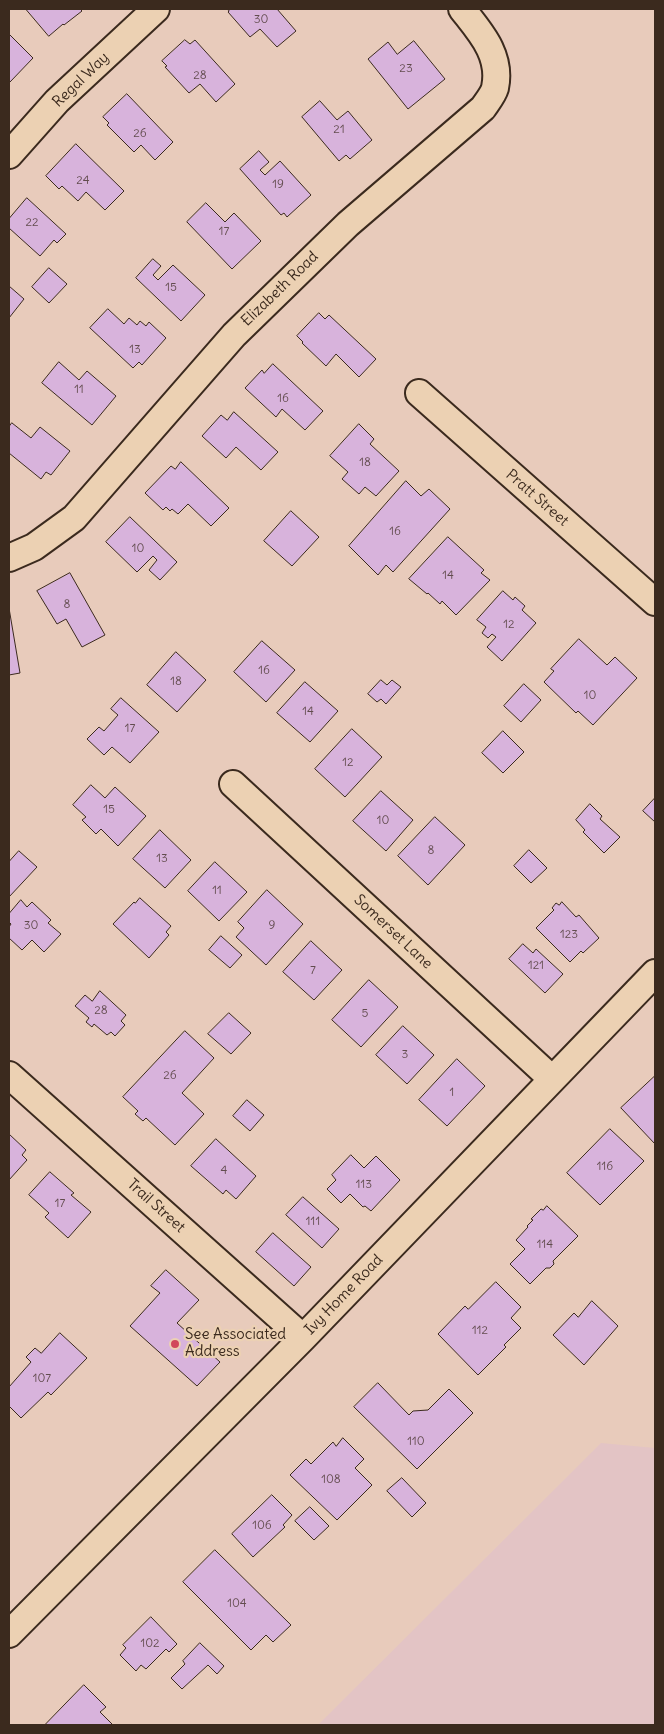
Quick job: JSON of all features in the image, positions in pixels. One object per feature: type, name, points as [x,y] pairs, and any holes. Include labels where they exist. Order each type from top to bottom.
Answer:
[{"type":"street","name":"Regal Way","points":[[9,155],[57,102],[156,9]]},
{"type":"street","name":"Elizabeth Road","points":[[9,558],[34,547],[74,518],[234,335],[348,224],[483,108],[495,89],[495,64],[488,43],[462,9]]},
{"type":"street","name":"Pratt Street","points":[[419,393],[655,602]]},
{"type":"street","name":"Somerset Lane","points":[[233,784],[552,1079]]},
{"type":"street","name":"Ivy Home Road","points":[[9,1634],[303,1338],[655,973]]},
{"type":"street","name":"Trail Street","points":[[9,1075],[303,1338]]},
{"type":"shaded area","points":[[601,1443],[655,1448],[655,1725],[318,1725]]},
{"type":"building","points":[[26,9],[80,9],[82,11],[49,36]]},
{"type":"building","points":[[227,9],[277,9],[296,31],[277,47],[260,29],[250,37]]},
{"type":"building","points":[[9,34],[33,58],[10,82],[9,81]]},
{"type":"building","points":[[185,40],[190,44],[195,40],[235,84],[216,102],[200,84],[189,93],[165,67],[167,66],[162,61]]},
{"type":"building","points":[[414,41],[445,79],[408,109],[368,59],[388,42],[397,54]]},
{"type":"building","points":[[127,94],[173,142],[155,160],[141,145],[134,152],[107,125],[109,123],[103,117]]},
{"type":"building","points":[[320,101],[337,120],[348,111],[372,140],[350,159],[346,155],[339,161],[302,117]]},
{"type":"building","points":[[76,144],[124,191],[105,210],[86,192],[78,201],[62,186],[59,189],[46,176]]},
{"type":"building","points":[[259,151],[269,162],[260,170],[265,175],[280,161],[311,195],[287,217],[284,213],[281,215],[240,169]]},
{"type":"building","points":[[27,198],[66,234],[57,243],[54,240],[40,256],[9,228],[9,219]]},
{"type":"building","points":[[206,203],[225,222],[234,213],[261,241],[232,269],[187,222]]},
{"type":"building","points":[[153,259],[161,266],[153,275],[158,280],[173,265],[205,295],[181,321],[136,278]]},
{"type":"building","points":[[49,268],[67,284],[49,303],[32,287]]},
{"type":"building","points":[[9,286],[24,299],[9,318]]},
{"type":"building","points":[[108,309],[124,324],[129,318],[137,325],[140,321],[146,326],[149,322],[166,338],[142,365],[139,362],[133,368],[90,328]]},
{"type":"building","points":[[319,313],[325,319],[329,315],[376,359],[359,377],[336,354],[326,366],[297,336]]},
{"type":"building","points":[[59,362],[79,380],[87,371],[116,396],[92,425],[42,383]]},
{"type":"building","points":[[273,364],[323,411],[305,430],[282,409],[276,417],[245,388],[262,370],[264,373]]},
{"type":"building","points":[[234,412],[278,452],[261,470],[236,447],[226,458],[202,436],[221,415],[227,420]]},
{"type":"building","points":[[12,423],[31,438],[40,427],[70,451],[51,475],[46,472],[41,479],[9,453],[9,427]]},
{"type":"building","points":[[359,424],[374,439],[370,444],[399,471],[376,496],[365,487],[359,494],[342,479],[348,472],[330,456]]},
{"type":"building","points":[[181,462],[229,508],[211,526],[188,504],[178,514],[166,507],[163,510],[145,493],[171,466],[175,469]]},
{"type":"building","points":[[406,481],[421,496],[429,489],[450,509],[393,572],[386,565],[378,575],[349,546]]},
{"type":"building","points":[[291,511],[319,537],[292,566],[264,541]]},
{"type":"building","points":[[130,517],[177,562],[160,580],[149,570],[157,560],[153,556],[137,572],[106,542]]},
{"type":"building","points":[[448,537],[484,570],[481,573],[490,580],[456,615],[442,601],[440,604],[409,579]]},
{"type":"building","points":[[70,573],[105,635],[82,647],[66,619],[57,624],[37,591]]},
{"type":"building","points":[[503,591],[513,600],[515,597],[525,606],[522,610],[536,623],[502,661],[487,647],[496,637],[492,634],[488,638],[482,633],[486,627],[477,620]]},
{"type":"building","points":[[9,608],[20,673],[9,675]]},
{"type":"building","points":[[579,639],[607,665],[615,657],[637,678],[593,725],[578,711],[576,713],[544,682],[554,671],[551,669]]},
{"type":"building","points":[[262,641],[295,670],[266,702],[234,672]]},
{"type":"building","points":[[176,652],[206,680],[177,712],[147,685]]},
{"type":"building","points":[[381,680],[387,685],[392,680],[401,687],[386,704],[381,699],[377,702],[368,694]]},
{"type":"building","points":[[305,682],[338,711],[310,742],[277,713]]},
{"type":"building","points":[[524,684],[541,700],[521,722],[504,706]]},
{"type":"building","points":[[121,698],[159,732],[130,763],[112,747],[104,755],[87,739],[99,727],[104,731],[118,715],[111,709]]},
{"type":"building","points":[[352,729],[382,757],[345,797],[315,769]]},
{"type":"building","points":[[503,731],[524,752],[503,773],[482,753]]},
{"type":"building","points":[[91,785],[105,798],[115,787],[146,816],[118,846],[101,829],[96,834],[82,820],[86,817],[73,805]]},
{"type":"building","points":[[381,791],[413,820],[386,851],[353,821]]},
{"type":"building","points":[[655,798],[655,822],[643,811]]},
{"type":"building","points":[[590,804],[602,816],[600,819],[620,837],[604,853],[583,832],[585,830],[576,820]]},
{"type":"building","points":[[435,817],[465,845],[428,885],[398,856]]},
{"type":"building","points":[[160,830],[191,860],[165,888],[133,859]]},
{"type":"building","points":[[529,850],[547,868],[531,883],[514,866]]},
{"type":"building","points":[[19,851],[37,867],[9,897],[9,862]]},
{"type":"building","points":[[215,862],[247,892],[219,921],[188,891]]},
{"type":"building","points":[[267,890],[303,924],[266,965],[236,937],[244,928],[238,922]]},
{"type":"building","points":[[140,898],[171,926],[166,932],[169,935],[149,958],[113,924]]},
{"type":"building","points":[[21,900],[27,907],[32,902],[51,920],[48,923],[61,934],[44,952],[32,940],[22,950],[9,938],[9,927],[11,924],[9,922],[9,914]]},
{"type":"building","points":[[562,902],[576,917],[579,915],[599,938],[570,962],[536,928],[554,910],[552,908],[556,903],[559,905]]},
{"type":"building","points":[[221,936],[242,955],[230,968],[209,950]]},
{"type":"building","points":[[311,941],[342,970],[314,1000],[283,972]]},
{"type":"building","points":[[523,944],[533,953],[536,949],[563,974],[545,993],[509,959]]},
{"type":"building","points":[[369,980],[398,1007],[361,1047],[332,1020]]},
{"type":"building","points":[[100,991],[126,1015],[121,1021],[125,1025],[115,1036],[111,1032],[107,1035],[94,1024],[92,1027],[86,1022],[89,1018],[75,1006],[85,995],[92,1001]]},
{"type":"building","points":[[229,1013],[251,1033],[231,1054],[208,1034]]},
{"type":"building","points":[[403,1026],[434,1055],[407,1084],[376,1055]]},
{"type":"building","points":[[185,1031],[214,1058],[182,1093],[204,1114],[175,1145],[146,1118],[143,1121],[135,1114],[138,1111],[123,1097]]},
{"type":"building","points":[[457,1059],[485,1086],[447,1126],[419,1100]]},
{"type":"building","points":[[655,1076],[655,1144],[621,1108]]},
{"type":"building","points":[[247,1100],[264,1115],[250,1131],[233,1116]]},
{"type":"building","points":[[610,1129],[644,1161],[600,1205],[567,1173]]},
{"type":"building","points":[[9,1134],[26,1150],[22,1155],[27,1160],[9,1180]]},
{"type":"building","points":[[216,1139],[256,1176],[236,1199],[226,1190],[223,1194],[191,1166]]},
{"type":"building","points":[[351,1155],[364,1168],[376,1156],[400,1180],[371,1211],[365,1206],[363,1207],[350,1194],[341,1203],[327,1189],[336,1180],[332,1175]]},
{"type":"building","points":[[50,1172],[74,1193],[71,1195],[91,1212],[68,1238],[45,1217],[49,1213],[29,1195]]},
{"type":"building","points":[[303,1197],[339,1229],[322,1248],[286,1215]]},
{"type":"building","points":[[547,1206],[578,1236],[553,1261],[554,1264],[550,1268],[546,1268],[530,1284],[510,1264],[525,1249],[516,1240],[533,1220],[531,1219]]},
{"type":"building","points":[[273,1233],[311,1267],[294,1286],[256,1252]]},
{"type":"building","name":"See Associated Address","points":[[166,1270],[199,1300],[177,1323],[220,1362],[197,1386],[130,1326],[160,1293],[151,1286]]},
{"type":"building","points":[[496,1282],[521,1307],[511,1318],[521,1328],[504,1345],[506,1347],[478,1375],[438,1334],[465,1306],[468,1309]]},
{"type":"building","points":[[592,1301],[618,1326],[584,1365],[553,1335],[574,1313],[578,1317]]},
{"type":"building","points":[[60,1333],[87,1358],[51,1395],[48,1392],[21,1418],[9,1406],[9,1387],[31,1362],[26,1357],[35,1348],[41,1353]]},
{"type":"building","points":[[378,1383],[409,1415],[413,1411],[428,1410],[449,1389],[473,1413],[417,1469],[354,1407]]},
{"type":"building","points":[[343,1438],[364,1459],[355,1468],[372,1485],[337,1520],[290,1475],[306,1459],[311,1464],[333,1442],[336,1446]]},
{"type":"building","points":[[402,1478],[426,1503],[412,1517],[387,1491]]},
{"type":"building","points":[[272,1495],[292,1515],[283,1525],[285,1527],[253,1557],[232,1534]]},
{"type":"building","points":[[310,1507],[329,1526],[314,1540],[295,1521]]},
{"type":"building","points":[[215,1550],[291,1625],[273,1642],[266,1635],[251,1650],[183,1582]]},
{"type":"building","points":[[151,1617],[177,1644],[169,1652],[166,1649],[146,1669],[141,1665],[136,1671],[120,1655],[126,1648],[123,1645]]},
{"type":"building","points":[[200,1643],[224,1666],[217,1674],[208,1665],[182,1689],[171,1678],[185,1664],[183,1661]]},
{"type":"building","points":[[84,1685],[106,1707],[100,1712],[113,1725],[45,1725]]},
{"type":"place","name":"See Associated Address","points":[[175,1344]]}]
